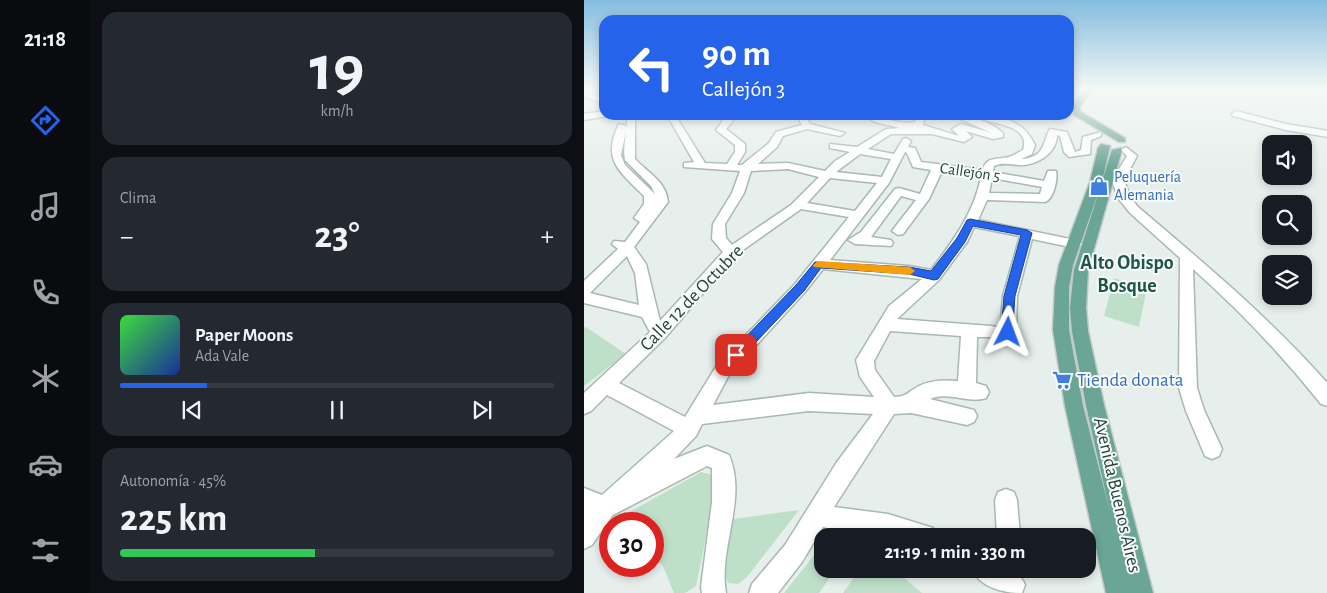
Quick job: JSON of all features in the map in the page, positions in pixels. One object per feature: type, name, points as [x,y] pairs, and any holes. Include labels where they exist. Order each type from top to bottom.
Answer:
[{"type":"main road","points":[[1081,117],[1112,143]]},
{"type":"main road","points":[[1074,118],[1112,143]]},
{"type":"main road","name":"Avenida Buenos Aires","points":[[1112,143],[1103,148],[1096,182],[1066,265],[1062,287],[1061,330],[1074,406],[1118,593]]},
{"type":"main road","name":"Avenida Buenos Aires","points":[[1112,143],[1081,270],[1078,308],[1080,331],[1096,405],[1141,593]]},
{"type":"street","points":[[1246,117],[1286,127],[1327,134]]},
{"type":"street","points":[[584,276],[622,246],[646,210],[650,198],[646,189],[620,166],[617,161],[622,133],[621,120]]},
{"type":"street","points":[[584,290],[622,246],[657,210],[662,195],[658,185],[630,160],[628,154],[633,130],[632,120]]},
{"type":"street","points":[[674,120],[701,165]]},
{"type":"street","points":[[727,120],[721,130],[742,145],[742,150],[731,166]]},
{"type":"street","points":[[804,120],[807,126]]},
{"type":"street","points":[[881,120],[917,125],[961,139],[967,137],[957,129],[961,126],[993,136],[1000,135],[993,129],[969,120]]},
{"type":"street","points":[[917,125],[919,120]]},
{"type":"street","points":[[761,593],[820,515],[839,478],[873,432],[888,406],[885,397],[866,372],[865,360],[885,324],[894,310],[934,276],[962,239],[983,196],[986,175],[993,162],[1015,159],[1028,152],[1030,145],[1025,132],[1015,125],[996,120]]},
{"type":"street","points":[[731,252],[719,239],[719,224],[738,194],[747,168],[773,145],[779,134],[807,126],[840,133]]},
{"type":"street","name":"Calle 12 de Octubre","points":[[584,405],[659,333],[731,252],[798,205],[826,175],[858,150],[890,131],[931,131]]},
{"type":"street","points":[[1015,159],[1024,162],[1037,158],[1050,146],[1053,140],[1052,133],[1055,131],[1064,134],[1069,152],[1073,154],[1086,152],[1086,139],[1112,143],[1132,156],[1118,180],[1124,198],[1134,210],[1233,296],[1298,362],[1327,398]]},
{"type":"street","points":[[584,537],[606,507],[665,454],[693,423],[723,370],[800,288],[856,214],[885,181],[894,168],[901,149],[858,150],[834,146]]},
{"type":"street","name":"Callejón 5","points":[[901,149],[911,150],[917,165],[1050,186]]},
{"type":"street","points":[[688,165],[747,168],[788,166],[826,175],[855,176],[885,181]]},
{"type":"street","points":[[898,231],[923,199],[938,168]]},
{"type":"street","points":[[983,196],[1044,198],[1050,186],[1052,173]]},
{"type":"street","points":[[860,239],[866,235],[899,191],[923,199]]},
{"type":"street","points":[[798,205],[856,214]]},
{"type":"street","points":[[970,222],[1075,244]]},
{"type":"street","points":[[885,324],[1000,332],[1027,233]]},
{"type":"street","points":[[836,241],[860,239],[886,243]]},
{"type":"street","points":[[622,246],[638,257],[648,313],[659,333]]},
{"type":"street","points":[[1188,256],[1186,260],[1188,388],[1195,411],[1212,449]]},
{"type":"street","points":[[819,264],[909,271],[934,276]]},
{"type":"street","points":[[584,297],[648,313]]},
{"type":"street","points":[[911,404],[919,394],[932,390],[945,388],[974,391],[969,330]]},
{"type":"street","points":[[606,384],[693,423],[809,402],[888,406],[911,404],[967,416]]},
{"type":"street","points":[[584,512],[606,507],[690,462],[707,456],[722,462],[724,495],[713,571],[714,593]]},
{"type":"street","points":[[584,499],[606,507]]},
{"type":"street","points":[[1006,500],[1008,528]]},
{"type":"street","points":[[820,515],[848,522],[888,525],[898,528]]},
{"type":"street","points":[[1000,578],[1013,585],[1013,578]]},
{"type":"green space","points":[[1114,278],[1147,288],[1139,327],[1104,316]]},
{"type":"green space","points":[[586,327],[626,354],[584,386],[584,328]]},
{"type":"green space","points":[[701,472],[713,475],[717,483],[696,586],[685,593],[674,593],[664,568],[664,512],[630,512]]},
{"type":"green space","points":[[799,510],[747,577],[738,584],[728,583],[725,574],[733,519]]},
{"type":"green space","points":[[814,555],[814,578],[830,578],[819,593],[784,593]]},
{"type":"green space","points":[[854,578],[904,578],[922,593],[843,593]]},
{"type":"slow traffic","points":[[818,265],[864,266],[910,271]]},
{"type":"place","name":"Peluquería Alemania","points":[[1099,186]]},
{"type":"place","name":"Tienda donata","points":[[1062,380]]},
{"type":"district","name":"Alto Obispo Bosque","points":[[1127,274]]},
{"type":"route","points":[[736,355],[782,308],[819,264],[864,266],[934,276],[962,239],[970,222],[1027,233],[1010,296],[1008,332]]}]
